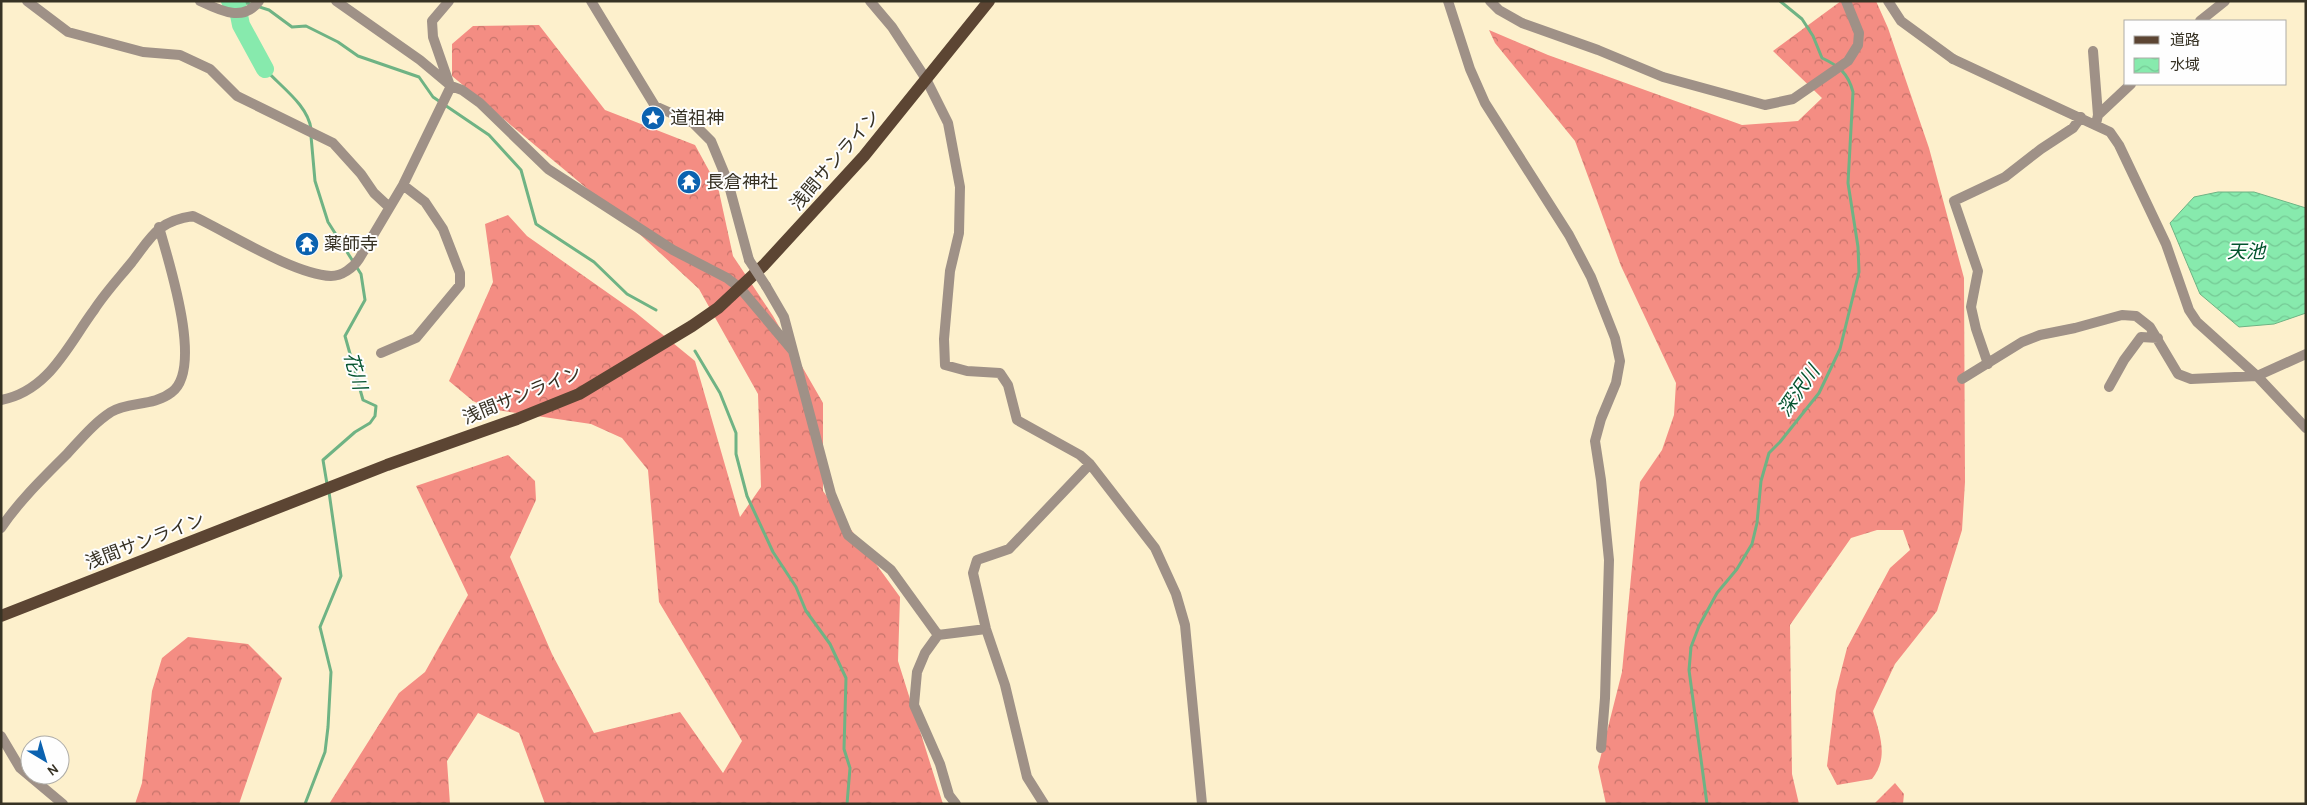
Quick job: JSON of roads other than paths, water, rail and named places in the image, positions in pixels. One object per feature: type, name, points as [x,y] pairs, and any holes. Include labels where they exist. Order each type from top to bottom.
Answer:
[{"type":"main road","name":"浅間サンライン","points":[[1,616],[387,465],[517,419],[579,394],[692,326],[718,308],[740,288],[864,156],[989,1]]},
{"type":"street","points":[[28,1],[68,32],[143,52],[180,55],[210,69],[237,96],[333,143],[362,174],[374,193],[389,206]]},
{"type":"street","points":[[200,1],[224,12],[236,14],[255,7],[259,1]]},
{"type":"street","points":[[336,1],[420,60],[451,86],[462,90],[480,103],[548,170],[673,250],[727,278],[740,288],[793,351]]},
{"type":"street","points":[[1,400],[24,392],[59,363],[93,310],[159,227],[178,218],[193,216],[288,264],[312,272],[332,276],[343,273],[356,264],[403,185],[451,86],[439,56],[432,21],[449,1]]},
{"type":"street","points":[[591,1],[655,106],[693,123],[711,141],[728,182],[749,260],[784,317],[831,494],[848,535],[891,570],[938,635]]},
{"type":"street","points":[[870,1],[892,27],[926,79],[948,123],[960,187],[959,233],[950,271],[944,339],[945,365],[967,371],[1000,373],[1008,385],[1017,420],[1080,455],[1090,464],[1155,548],[1176,594],[1185,625],[1202,804]]},
{"type":"street","points":[[1448,1],[1470,69],[1485,103],[1509,144],[1568,235],[1591,277],[1615,338],[1620,361],[1616,383],[1601,419],[1595,441],[1609,560],[1605,698],[1601,748]]},
{"type":"street","points":[[1490,1],[1499,10],[1522,23],[1598,50],[1663,77],[1765,105],[1793,99],[1848,61],[1858,44],[1860,33],[1846,1]]},
{"type":"street","points":[[1888,1],[1901,21],[1953,59],[2082,117],[2097,119],[2110,132],[2119,145],[2166,244],[2189,310],[2197,322],[2257,376],[2306,428]]},
{"type":"street","points":[[2201,20],[2225,1]]},
{"type":"street","points":[[2093,51],[2097,119]]},
{"type":"street","points":[[2097,119],[2130,85]]},
{"type":"street","points":[[1988,364],[1976,329],[1972,307],[1978,271],[1954,201],[2005,177],[2041,149],[2073,128],[2082,117]]},
{"type":"street","points":[[381,353],[416,338],[460,284],[460,273],[443,229],[424,202],[403,185]]},
{"type":"street","points":[[1,528],[43,478],[94,426],[113,411],[158,401],[175,390],[181,382],[185,355],[182,312],[159,227]]},
{"type":"street","points":[[1962,379],[1988,364],[2006,350],[2040,335],[2122,315],[2136,316],[2150,327],[2178,374],[2191,379],[2257,376],[2306,354]]},
{"type":"street","points":[[2109,387],[2124,360],[2141,337],[2158,338]]},
{"type":"street","points":[[1044,804],[1027,777],[1005,685],[986,629],[973,573],[977,560],[1009,549],[1090,464]]},
{"type":"street","points":[[956,804],[949,795],[940,764],[914,705],[917,672],[925,653],[938,635],[986,629]]},
{"type":"street","points":[[1,736],[20,768],[42,784],[63,804]]},
{"type":"water","name":"天池","points":[[2218,192],[2254,192],[2306,208],[2306,313],[2274,324],[2239,327],[2200,294],[2170,223],[2194,197]]},
{"type":"waterway","name":"花川","points":[[230,1],[237,5],[241,25],[265,69]]},
{"type":"waterway","name":"深沢川","points":[[1707,804],[1689,670],[1691,647],[1699,626],[1717,593],[1737,569],[1752,544],[1757,523],[1761,481],[1769,453],[1819,393],[1840,349],[1859,272],[1858,247],[1848,183],[1853,92],[1842,71],[1822,58],[1813,36],[1802,19],[1780,1]]},
{"type":"waterway","points":[[237,5],[247,3],[269,10],[292,27],[306,26],[338,42],[358,56],[419,77],[433,97],[489,135],[521,170],[536,224],[594,262],[627,294],[656,310]]},
{"type":"waterway","name":"花川","points":[[265,69],[299,104],[309,120],[311,129]]},
{"type":"waterway","name":"花川","points":[[311,136],[315,181],[328,222],[361,274],[365,300],[345,336],[363,400],[376,406],[375,416],[370,423],[355,432],[323,460],[327,484]]},
{"type":"waterway","points":[[695,351],[720,393],[736,433],[736,454],[747,496],[773,552],[796,587],[806,611],[830,644],[846,678],[844,749],[850,768],[847,804]]},
{"type":"waterway","name":"花川","points":[[305,804],[325,752],[328,727],[331,672],[320,627],[341,576],[329,492]]},
{"type":"place","name":"道祖神","points":[[653,118]]},
{"type":"place","name":"長倉神社","points":[[689,182]]},
{"type":"place","name":"薬師寺","points":[[307,244]]}]
